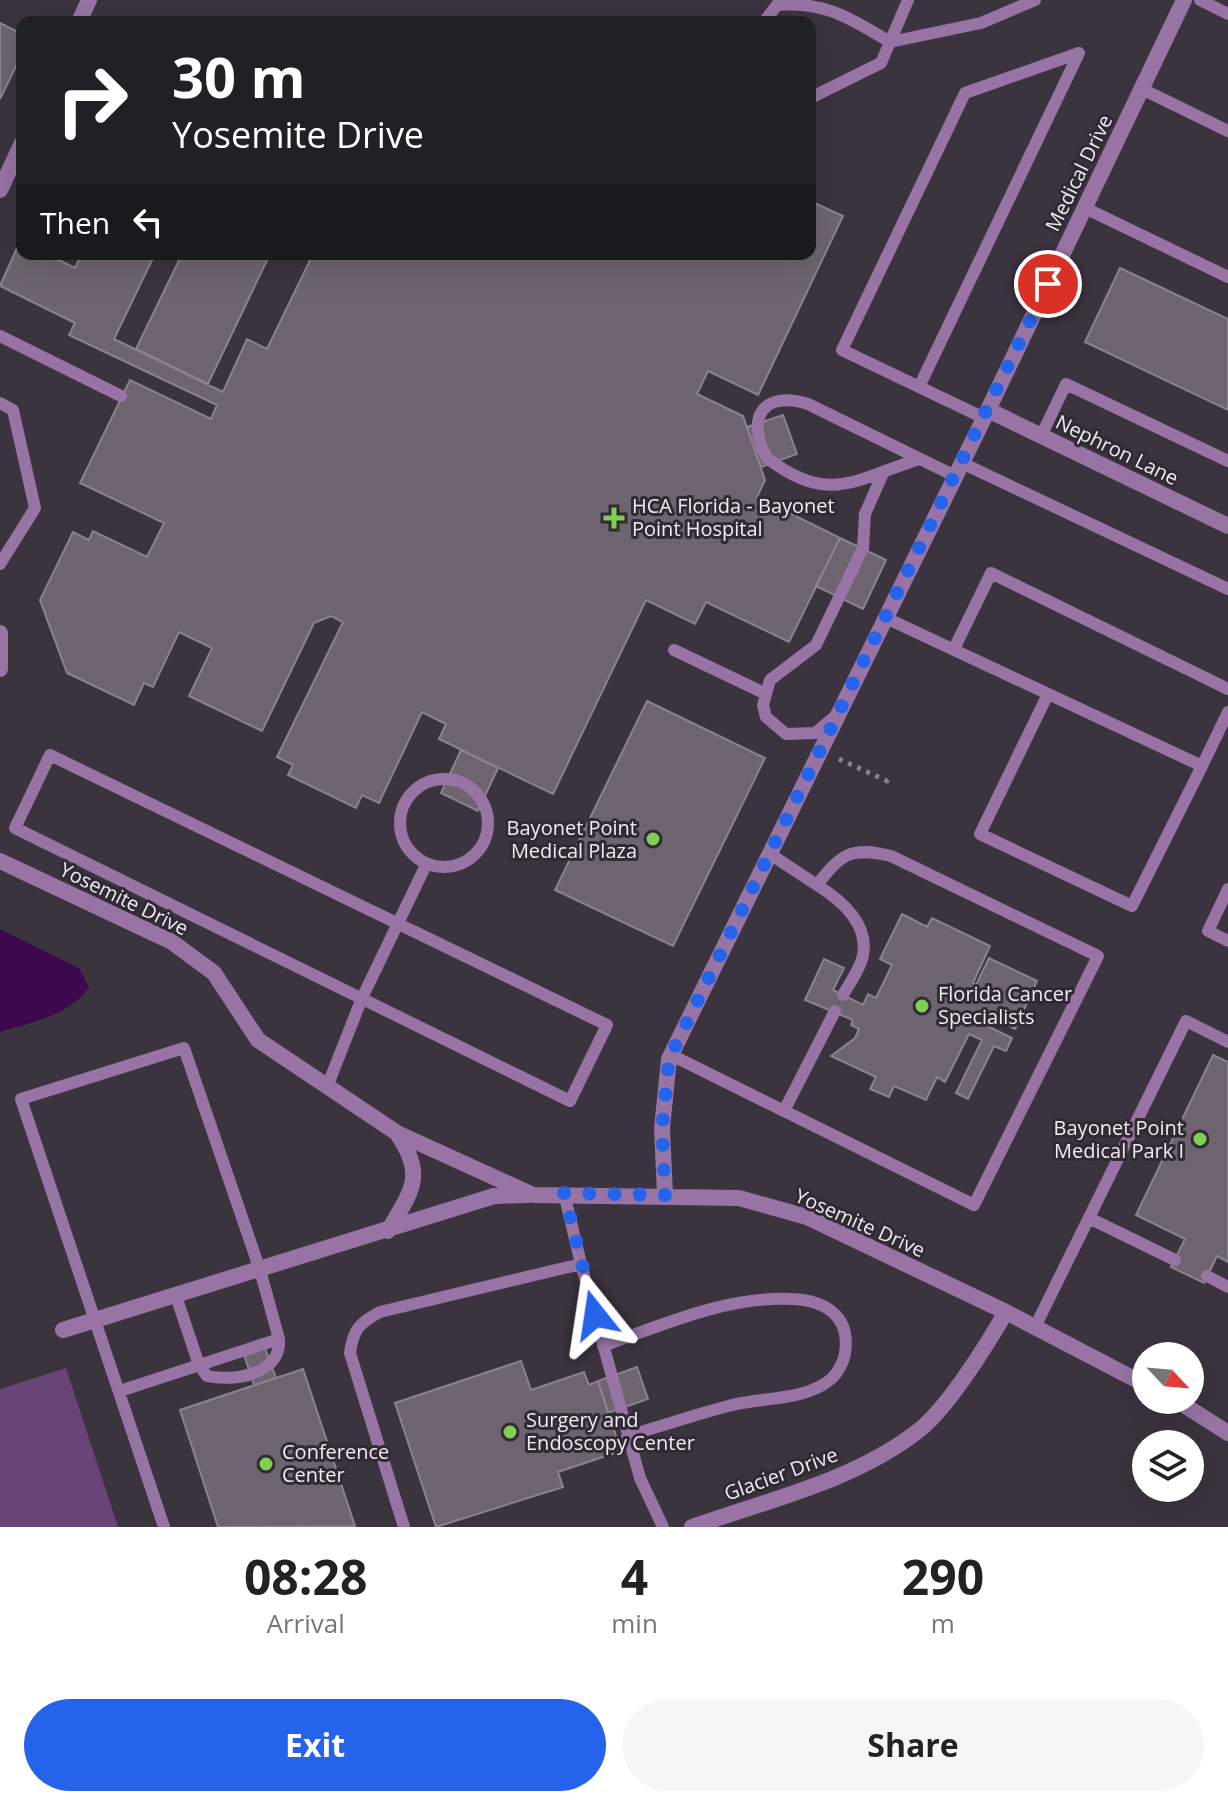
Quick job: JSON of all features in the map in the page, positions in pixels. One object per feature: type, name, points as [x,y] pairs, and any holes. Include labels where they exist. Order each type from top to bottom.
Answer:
[{"type":"street","name":"Medical Drive","points":[[665,1195],[662,1128],[671,1055],[959,470],[1184,0]]},
{"type":"street","points":[[0,190],[16,156]]},
{"type":"street","name":"Nephron Lane","points":[[986,414],[1041,436],[1228,526]]},
{"type":"street","points":[[0,634],[0,669]]},
{"type":"street","name":"Yosemite Drive","points":[[0,861],[192,955],[229,992],[258,1040],[397,1133],[533,1195]]},
{"type":"street","points":[[388,1231],[410,1195],[414,1180],[410,1153],[397,1133]]},
{"type":"street","name":"Yosemite Drive","points":[[63,1330],[494,1196],[564,1193],[739,1198],[807,1217],[1006,1312],[1132,1378]]},
{"type":"street","name":"Glacier Drive","points":[[692,1527],[852,1471],[920,1430],[977,1361],[1006,1312]]},
{"type":"street","points":[[1198,1414],[1228,1433]]},
{"type":"lane","points":[[816,95],[881,63],[908,0]]},
{"type":"lane","points":[[769,16],[777,5],[806,2],[846,15],[890,42],[981,23],[1035,0]]},
{"type":"lane","points":[[1200,0],[1228,14]]},
{"type":"lane","points":[[919,387],[1079,53],[965,93],[842,350],[919,387],[986,414]]},
{"type":"lane","points":[[1142,89],[1228,131]]},
{"type":"lane","points":[[1085,208],[1228,277]]},
{"type":"lane","points":[[0,336],[121,396]]},
{"type":"lane","points":[[1041,436],[1066,384],[1228,461]]},
{"type":"lane","points":[[919,459],[845,485],[817,486],[767,458],[757,431],[758,418],[767,406],[781,398],[794,400],[919,459],[959,470],[1228,589]]},
{"type":"lane","points":[[0,403],[13,410],[35,508],[0,564]]},
{"type":"lane","points":[[840,710],[815,733],[786,734],[766,717],[764,693],[770,680],[816,645],[863,548],[865,514],[884,471]]},
{"type":"lane","points":[[954,649],[991,573],[1228,689]]},
{"type":"lane","points":[[886,618],[1202,766]]},
{"type":"lane","points":[[674,650],[764,693]]},
{"type":"lane","points":[[1048,694],[980,834],[1132,906],[1228,712]]},
{"type":"lane","points":[[50,755],[398,924],[607,1025],[570,1101],[15,828],[50,755]]},
{"type":"lane","points":[[455,780],[469,786],[487,810],[486,840],[467,862],[454,867],[426,865],[405,845],[400,832],[405,804],[426,783],[455,780]]},
{"type":"lane","points":[[671,1055],[974,1205],[1098,956],[891,856],[867,850],[849,853],[832,865],[817,885]]},
{"type":"lane","points":[[770,854],[839,899],[861,926],[863,955],[843,995]]},
{"type":"lane","points":[[327,1087],[362,998],[426,865]]},
{"type":"lane","points":[[1228,889],[1208,931],[1228,941]]},
{"type":"lane","points":[[784,1111],[835,1011]]},
{"type":"lane","points":[[1035,1327],[1186,1021],[1228,1042]]},
{"type":"lane","points":[[164,1527],[21,1099],[184,1048],[260,1270],[279,1339],[278,1357],[272,1366],[220,1379],[207,1376],[199,1365],[176,1296]]},
{"type":"lane","points":[[564,1193],[627,1436],[640,1478],[663,1527]]},
{"type":"lane","points":[[1089,1218],[1175,1260]]},
{"type":"lane","points":[[404,1527],[350,1353],[353,1334],[361,1322],[380,1312],[581,1264]]},
{"type":"lane","points":[[1207,1276],[1228,1287]]},
{"type":"lane","points":[[603,1346],[714,1309],[765,1299],[794,1299],[822,1305],[841,1318],[848,1335],[844,1359],[834,1378],[817,1388],[736,1404],[627,1436]]},
{"type":"lane","points":[[120,1391],[279,1339]]},
{"type":"path","points":[[834,757],[887,781],[888,777]]},
{"type":"shaded area","points":[[0,929],[79,968],[89,987],[81,997],[60,1011],[0,1032]]},
{"type":"shaded area","points":[[66,1368],[118,1527],[0,1527],[0,1389]]},
{"type":"building","points":[[0,23],[16,31],[16,66],[0,99]]},
{"type":"building","points":[[816,204],[843,216],[758,395],[708,371],[697,394],[743,416],[765,480],[757,497],[840,538],[789,642],[706,602],[695,624],[646,600],[553,794],[439,739],[446,724],[422,712],[379,803],[362,795],[356,808],[288,775],[293,765],[277,757],[343,622],[331,616],[314,623],[262,731],[189,696],[212,648],[179,632],[153,687],[144,683],[134,705],[67,673],[40,600],[73,532],[89,540],[93,531],[147,557],[164,523],[80,483],[130,380],[211,419],[217,405],[69,335],[75,323],[0,286],[16,250],[16,260],[59,260],[75,268],[79,260],[152,260],[114,339],[223,392],[247,339],[267,349],[310,260],[816,260]]},
{"type":"building","points":[[179,260],[267,260],[208,384],[136,349]]},
{"type":"building","points":[[1120,268],[1228,319],[1228,410],[1085,342]]},
{"type":"building","points":[[783,415],[797,454],[761,467],[747,427]]},
{"type":"building","points":[[840,538],[886,560],[863,609],[816,586]]},
{"type":"building","name":"Bayonet Point Medical Plaza","points":[[647,701],[765,758],[673,946],[555,890]]},
{"type":"building","points":[[461,750],[498,768],[478,811],[441,793]]},
{"type":"building","name":"Florida Cancer Specialists","points":[[902,914],[927,927],[932,918],[990,946],[973,983],[976,985],[989,958],[1037,981],[1015,1029],[980,1011],[975,1020],[1012,1038],[1006,1051],[994,1046],[968,1099],[956,1093],[982,1040],[969,1034],[945,1082],[937,1077],[926,1100],[894,1086],[889,1097],[870,1089],[876,1077],[831,1056],[855,1038],[859,1029],[851,1025],[853,1020],[805,1000],[824,959],[844,968],[833,990],[863,1005],[868,994],[876,998],[892,965],[880,959]]},
{"type":"building","name":"Bayonet Point Medical Park I","points":[[1213,1055],[1228,1062],[1228,1262],[1217,1256],[1204,1283],[1171,1267],[1185,1239],[1136,1215]]},
{"type":"building","points":[[265,1348],[276,1378],[254,1385],[244,1355]]},
{"type":"building","name":"Surgery and Endoscopy Center","points":[[521,1361],[531,1390],[584,1372],[589,1385],[598,1381],[621,1451],[558,1472],[563,1487],[436,1527],[395,1403]]},
{"type":"building","points":[[637,1367],[648,1399],[608,1413],[598,1381]]},
{"type":"building","name":"Conference Center","points":[[303,1369],[355,1526],[218,1527],[180,1410]]},
{"type":"place","name":"HCA Florida - Bayonet Point Hospital","points":[[614,518]]},
{"type":"place","name":"Bayonet Point Medical Plaza","points":[[653,839]]},
{"type":"place","name":"Florida Cancer Specialists","points":[[922,1006]]},
{"type":"place","name":"Bayonet Point Medical Park I","points":[[1200,1139]]},
{"type":"place","name":"Surgery and Endoscopy Center","points":[[510,1432]]},
{"type":"place","name":"Conference Center","points":[[266,1464]]},
{"type":"route","points":[[595,1315],[564,1193],[665,1195],[662,1128],[669,1059],[1048,284]]}]
